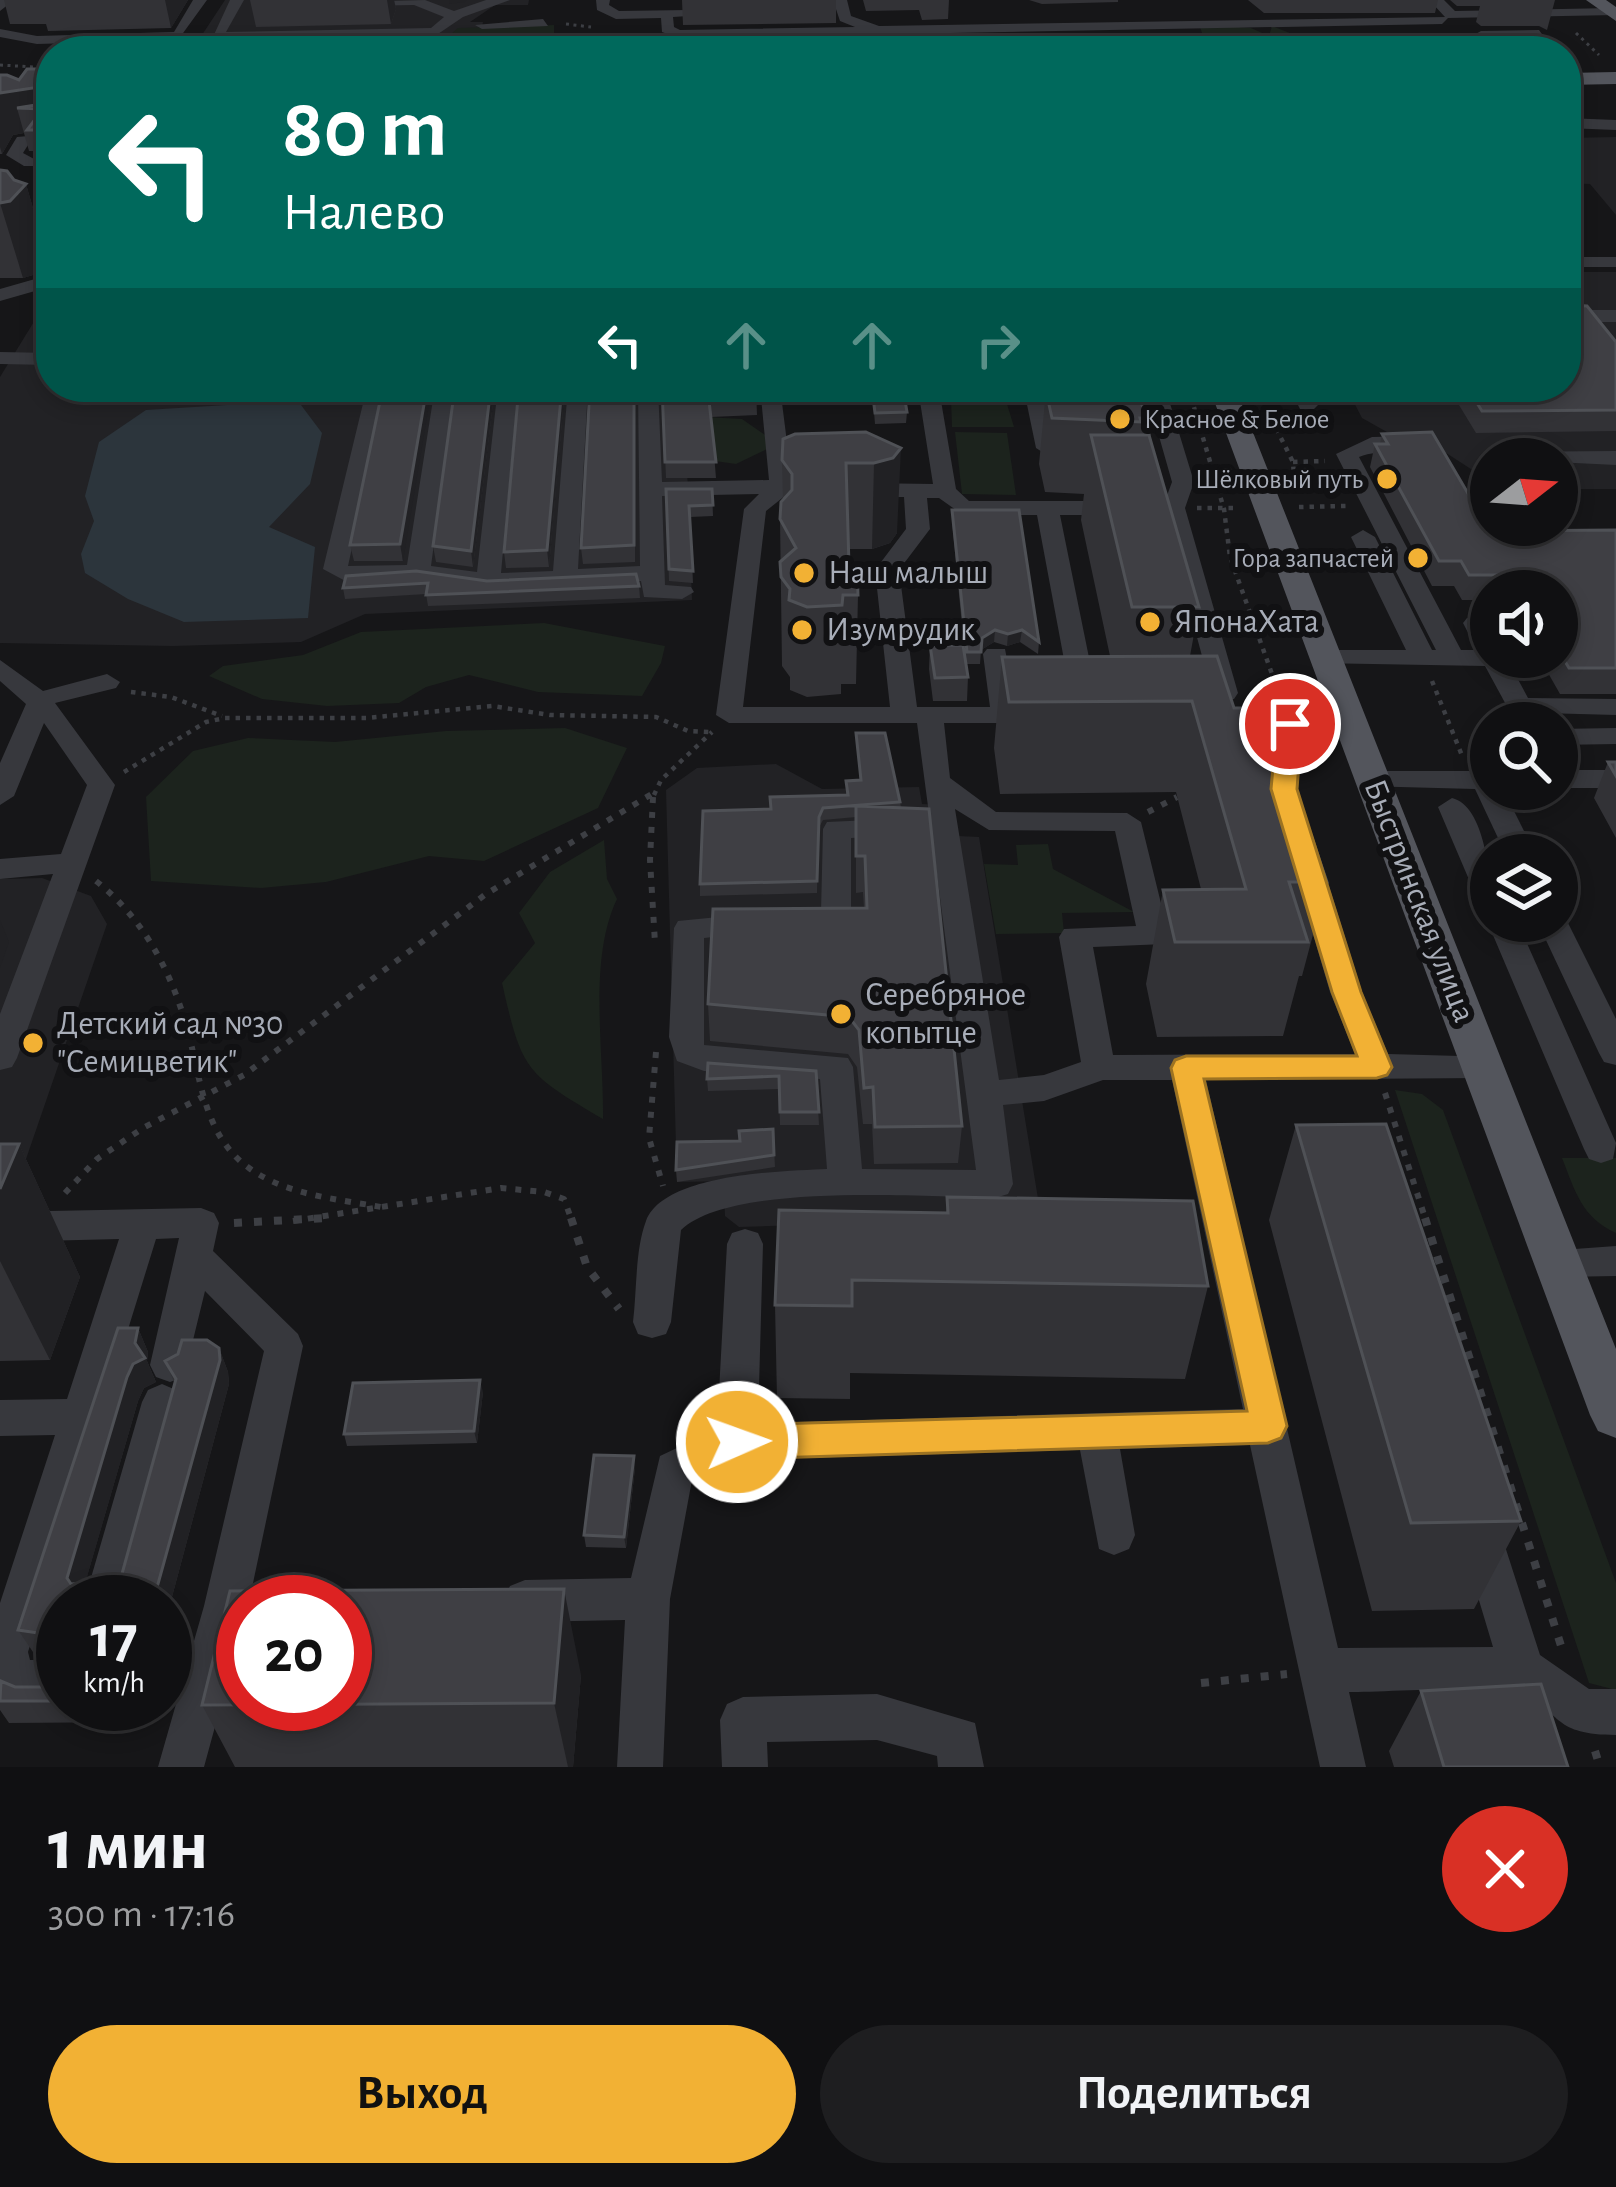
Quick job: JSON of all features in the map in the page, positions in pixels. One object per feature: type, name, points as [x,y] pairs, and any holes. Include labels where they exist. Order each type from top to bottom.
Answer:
[{"type":"main road","points":[[1581,79],[1616,78]]},
{"type":"main road","name":"Быстринская улица","points":[[1228,402],[1616,1415]]},
{"type":"lane","points":[[0,7],[7,0]]},
{"type":"lane","points":[[178,36],[200,0]]},
{"type":"lane","points":[[603,0],[602,7],[616,15],[701,12]]},
{"type":"lane","points":[[840,0],[845,18]]},
{"type":"lane","points":[[1296,0],[1315,22]]},
{"type":"lane","points":[[662,11],[667,29],[679,34],[969,24],[1047,30],[1315,22],[1352,35],[1455,33],[1420,0]]},
{"type":"lane","points":[[1546,0],[1581,33]]},
{"type":"lane","points":[[358,2],[416,1],[454,16]]},
{"type":"lane","points":[[238,3],[217,35],[436,32],[454,16],[510,3],[508,24]]},
{"type":"lane","points":[[1439,3],[1451,15],[1608,8]]},
{"type":"lane","points":[[1173,4],[1183,24]]},
{"type":"lane","points":[[845,18],[913,14]]},
{"type":"lane","points":[[170,16],[192,16]]},
{"type":"lane","points":[[757,16],[757,34]]},
{"type":"lane","points":[[845,18],[874,29]]},
{"type":"lane","points":[[482,25],[543,23]]},
{"type":"lane","points":[[1047,30],[1048,36]]},
{"type":"lane","points":[[0,33],[36,40]]},
{"type":"lane","points":[[1471,33],[1539,34]]},
{"type":"lane","points":[[1581,130],[1616,125]]},
{"type":"lane","points":[[1581,133],[1616,135]]},
{"type":"lane","points":[[30,163],[14,155],[23,140],[36,140]]},
{"type":"lane","points":[[36,161],[12,182],[28,234],[36,240]]},
{"type":"lane","points":[[1581,259],[1616,262]]},
{"type":"lane","points":[[0,295],[36,285]]},
{"type":"lane","points":[[1581,316],[1616,316]]},
{"type":"lane","points":[[0,358],[36,359]]},
{"type":"lane","points":[[373,402],[335,569],[351,577],[418,571],[488,581],[651,573]]},
{"type":"lane","points":[[418,571],[443,402]]},
{"type":"lane","points":[[488,581],[506,402]]},
{"type":"lane","points":[[565,577],[577,402]]},
{"type":"lane","points":[[648,402],[652,592],[682,592]]},
{"type":"lane","points":[[773,402],[793,488]]},
{"type":"lane","points":[[931,402],[945,491],[962,508],[982,514],[1174,508]]},
{"type":"lane","points":[[1037,402],[1047,448]]},
{"type":"lane","points":[[1159,402],[1183,482],[1174,508],[1221,716],[1290,724],[1350,722]]},
{"type":"lane","points":[[1423,443],[1372,445],[1347,454],[1452,657]]},
{"type":"lane","points":[[1578,458],[1616,458]]},
{"type":"lane","points":[[650,489],[793,488]]},
{"type":"lane","points":[[793,488],[754,509],[720,723],[916,714],[1098,715],[1047,509]]},
{"type":"lane","points":[[848,489],[945,491]]},
{"type":"lane","points":[[652,1322],[663,1223],[685,1205],[724,1193],[846,1184],[995,1184],[959,911],[936,781],[916,714],[887,570],[917,529],[915,491]]},
{"type":"lane","points":[[1364,537],[1422,657]]},
{"type":"lane","points":[[1007,654],[1016,715]]},
{"type":"lane","points":[[1325,658],[1470,657]]},
{"type":"lane","points":[[0,668],[41,699],[71,734],[100,784],[0,1058]]},
{"type":"lane","points":[[1505,678],[1520,706],[1616,707]]},
{"type":"lane","points":[[41,699],[107,682]]},
{"type":"lane","points":[[0,796],[41,699]]},
{"type":"lane","points":[[1290,724],[1284,789],[1346,992],[1377,1067]]},
{"type":"lane","points":[[1578,736],[1616,736]]},
{"type":"lane","points":[[1578,779],[1616,779]]},
{"type":"lane","points":[[1372,780],[1470,780]]},
{"type":"lane","points":[[936,781],[988,821],[1127,822],[1154,936],[1075,937],[1099,1068]]},
{"type":"lane","points":[[1452,807],[1470,848]]},
{"type":"lane","points":[[846,1184],[836,1067],[704,1059],[689,1052],[685,1037],[688,928],[836,922],[837,829],[941,826]]},
{"type":"lane","points":[[0,869],[68,862]]},
{"type":"lane","points":[[1511,942],[1601,1149]]},
{"type":"lane","points":[[1562,942],[1616,1053]]},
{"type":"lane","points":[[986,1092],[1023,1094],[1057,1087],[1099,1068],[1484,1066]]},
{"type":"lane","points":[[1186,1068],[1342,1767]]},
{"type":"lane","points":[[36,1682],[11,1674],[6,1652],[143,1223]]},
{"type":"lane","points":[[0,1227],[143,1223],[197,1239],[284,1346],[240,1575]]},
{"type":"lane","points":[[113,1575],[166,1383],[197,1239]]},
{"type":"lane","points":[[737,1442],[745,1244]]},
{"type":"lane","points":[[1560,1262],[1616,1261]]},
{"type":"lane","points":[[0,1418],[80,1417]]},
{"type":"lane","points":[[640,1767],[649,1599],[674,1469],[710,1449],[737,1442],[1268,1426]]},
{"type":"lane","points":[[1097,1430],[1114,1535]]},
{"type":"lane","points":[[1473,1511],[1522,1669]]},
{"type":"lane","points":[[485,1601],[649,1599]]},
{"type":"lane","points":[[181,1767],[216,1660]]},
{"type":"lane","points":[[1323,1670],[1522,1669],[1599,1712]]},
{"type":"lane","points":[[745,1767],[743,1720],[877,1718],[959,1738],[961,1767]]},
{"type":"path","points":[[1581,33],[1586,45],[1600,56]]},
{"type":"path","points":[[0,65],[36,67]]},
{"type":"path","points":[[1192,402],[1224,509],[1230,557],[1290,724]]},
{"type":"path","points":[[1295,507],[1293,462],[1274,424],[1307,405]]},
{"type":"path","points":[[1293,462],[1331,461]]},
{"type":"path","points":[[76,689],[171,697],[225,718]]},
{"type":"path","points":[[100,784],[206,722],[225,718],[368,718],[492,706],[550,715],[656,717],[688,730],[720,723]]},
{"type":"path","points":[[43,1226],[59,1199],[97,1160],[301,1036],[498,886],[582,833],[653,797],[662,780],[720,723]]},
{"type":"path","points":[[68,862],[114,893],[152,947],[186,1023],[209,1126],[247,1167],[286,1187],[391,1209]]},
{"type":"path","points":[[1377,1067],[1599,1712],[1600,1767]]},
{"type":"path","points":[[197,1239],[462,1194],[540,1187],[564,1199],[587,1267],[616,1308],[652,1322]]},
{"type":"path","points":[[1201,1683],[1323,1670]]},
{"type":"shaded area","points":[[225,0],[529,0],[528,5],[495,5],[470,22],[483,22],[482,27],[453,36],[201,36]]},
{"type":"shaded area","points":[[554,25],[554,35],[448,36],[458,28]]},
{"type":"shaded area","points":[[1272,26],[1297,36],[1269,36]]},
{"type":"shaded area","points":[[1200,27],[1251,28],[1269,36],[1085,36],[1202,33]]},
{"type":"shaded area","points":[[1616,137],[1616,215],[1590,184],[1581,184],[1581,138]]},
{"type":"shaded area","points":[[1581,272],[1616,272],[1616,489],[1578,489],[1578,438],[1470,438],[1470,468],[1423,438],[1387,432],[1362,418],[1354,402],[1581,402]]},
{"type":"shaded area","points":[[36,318],[36,402],[685,402],[692,600],[365,614],[301,642],[0,643],[0,377]]},
{"type":"shaded area","points":[[951,402],[1007,404],[1014,427],[952,427]]},
{"type":"shaded area","points":[[301,405],[322,433],[310,484],[269,527],[315,547],[308,618],[184,622],[128,599],[85,573],[81,554],[94,521],[85,496],[99,442],[146,410]]},
{"type":"shaded area","points":[[705,417],[742,419],[768,437],[769,448],[736,464],[715,461]]},
{"type":"shaded area","points":[[955,432],[1007,433],[1016,495],[962,494]]},
{"type":"shaded area","points":[[544,623],[665,646],[661,663],[642,696],[538,692],[469,675],[426,687],[399,703],[327,706],[262,699],[209,676],[223,666],[303,655],[361,632]]},
{"type":"shaded area","points":[[565,728],[627,748],[598,808],[484,861],[429,856],[326,882],[261,888],[151,881],[146,797],[193,751],[248,738],[335,742],[446,731]]},
{"type":"shaded area","name":"Серебряное копытце","points":[[776,764],[822,789],[919,787],[922,804],[940,805],[958,836],[979,837],[1041,1217],[739,1227],[725,1216],[724,1193],[731,1181],[677,1182],[666,790],[697,768]]},
{"type":"shaded area","points":[[604,840],[607,879],[617,899],[608,923],[600,977],[603,1119],[557,1091],[531,1067],[515,1035],[502,983],[535,943],[519,913],[550,872]]},
{"type":"shaded area","points":[[1048,844],[1053,869],[1134,912],[1062,913],[1064,933],[996,934],[984,864],[1018,865],[1016,845]]},
{"type":"shaded area","name":"Детский сад №30 \"Семицветик\"","points":[[42,878],[91,896],[107,924],[25,1162],[0,1162],[0,879]]},
{"type":"shaded area","points":[[1395,1090],[1422,1094],[1443,1110],[1616,1583],[1616,1690],[1589,1683]]},
{"type":"shaded area","points":[[1562,1158],[1616,1158],[1616,1233],[1587,1211]]},
{"type":"building","points":[[27,69],[36,69],[36,87],[0,93],[0,75],[19,80]]},
{"type":"building","points":[[0,170],[26,184],[10,201],[0,203]]},
{"type":"building","points":[[1581,306],[1587,306],[1616,342],[1616,410],[1482,411],[1476,402],[1581,402]]},
{"type":"building","points":[[380,402],[424,402],[400,544],[350,545]]},
{"type":"building","points":[[453,402],[489,402],[471,551],[433,546]]},
{"type":"building","points":[[518,402],[561,402],[547,550],[504,552]]},
{"type":"building","points":[[589,402],[634,402],[634,545],[581,548]]},
{"type":"building","points":[[663,402],[709,402],[716,462],[665,462]]},
{"type":"building","points":[[874,402],[905,402],[907,412],[875,413]]},
{"type":"building","points":[[1048,402],[1141,402],[1146,418],[1140,418],[1141,422],[1052,418]]},
{"type":"building","points":[[866,432],[901,448],[893,458],[846,463],[849,566],[857,566],[858,595],[843,595],[842,605],[807,607],[789,600],[780,562],[796,548],[780,519],[781,502],[792,490],[792,474],[782,460],[783,439],[795,434]]},
{"type":"building","points":[[1432,432],[1470,497],[1470,546],[1578,546],[1578,530],[1616,530],[1616,668],[1578,668],[1578,570],[1470,570],[1469,575],[1461,561],[1439,561],[1375,444],[1388,444],[1382,434]]},
{"type":"building","points":[[1091,435],[1149,435],[1199,607],[1132,607]]},
{"type":"building","points":[[666,489],[712,489],[713,505],[689,506],[693,571],[669,569]]},
{"type":"building","points":[[952,510],[1019,510],[1039,642],[1022,630],[1008,634],[995,630],[982,638],[981,652],[967,652]]},
{"type":"building","points":[[416,571],[487,581],[636,574],[639,586],[426,595],[428,583],[343,588],[346,576]]},
{"type":"building","points":[[930,645],[963,645],[968,677],[935,678]]},
{"type":"building","points":[[1217,656],[1234,708],[1268,708],[1327,882],[1289,882],[1308,942],[1175,942],[1163,890],[1246,889],[1192,701],[1009,702],[1002,657]]},
{"type":"building","points":[[856,733],[885,733],[900,802],[823,808],[817,881],[700,884],[703,811],[771,809],[770,797],[848,795],[846,781],[861,780]]},
{"type":"building","points":[[856,806],[929,809],[962,1126],[875,1127],[873,1087],[864,1088],[859,1030],[849,1017],[708,1004],[713,909],[867,908],[865,856],[856,856]]},
{"type":"building","points":[[708,1063],[816,1071],[819,1112],[780,1112],[779,1076],[707,1079]]},
{"type":"building","points":[[1386,1124],[1521,1521],[1411,1523],[1296,1125]]},
{"type":"building","points":[[773,1129],[774,1155],[676,1170],[677,1142],[740,1141],[739,1131]]},
{"type":"building","points":[[0,1144],[19,1144],[0,1189]]},
{"type":"building","points":[[947,1197],[1193,1201],[1208,1286],[852,1280],[852,1306],[775,1305],[779,1210],[948,1213]]},
{"type":"building","points":[[118,1328],[138,1328],[135,1343],[145,1358],[133,1364],[127,1377],[68,1575],[36,1575]]},
{"type":"building","points":[[182,1340],[207,1340],[219,1348],[220,1360],[160,1575],[122,1575],[176,1379],[165,1361],[178,1354]]},
{"type":"building","points":[[480,1380],[474,1431],[344,1434],[353,1383]]},
{"type":"building","points":[[594,1455],[634,1456],[624,1537],[584,1535]]},
{"type":"building","points":[[36,1576],[36,1633],[18,1630]]},
{"type":"building","points":[[564,1589],[554,1703],[372,1704],[372,1590]]},
{"type":"building","points":[[216,1648],[216,1705],[202,1705]]},
{"type":"building","points":[[1,1681],[36,1687],[36,1701],[0,1701]]},
{"type":"building","points":[[1541,1684],[1568,1767],[1444,1767],[1421,1691]]},
{"type":"place","name":"Красное & Белое","points":[[1120,419]]},
{"type":"place","name":"Шёлковый путь","points":[[1387,479]]},
{"type":"place","name":"Гора запчастей","points":[[1418,558]]},
{"type":"place","name":"Наш малыш","points":[[804,573]]},
{"type":"place","name":"ЯпонаХата","points":[[1150,622]]},
{"type":"place","name":"Изумрудик","points":[[802,630]]},
{"type":"place","name":"Серебряное копытце","points":[[841,1014]]},
{"type":"place","name":"Детский сад №30 \"Семицветик\"","points":[[33,1043]]},
{"type":"route","points":[[737,1442],[1268,1426],[1186,1068],[1377,1067],[1346,992],[1284,789],[1290,724]]}]
